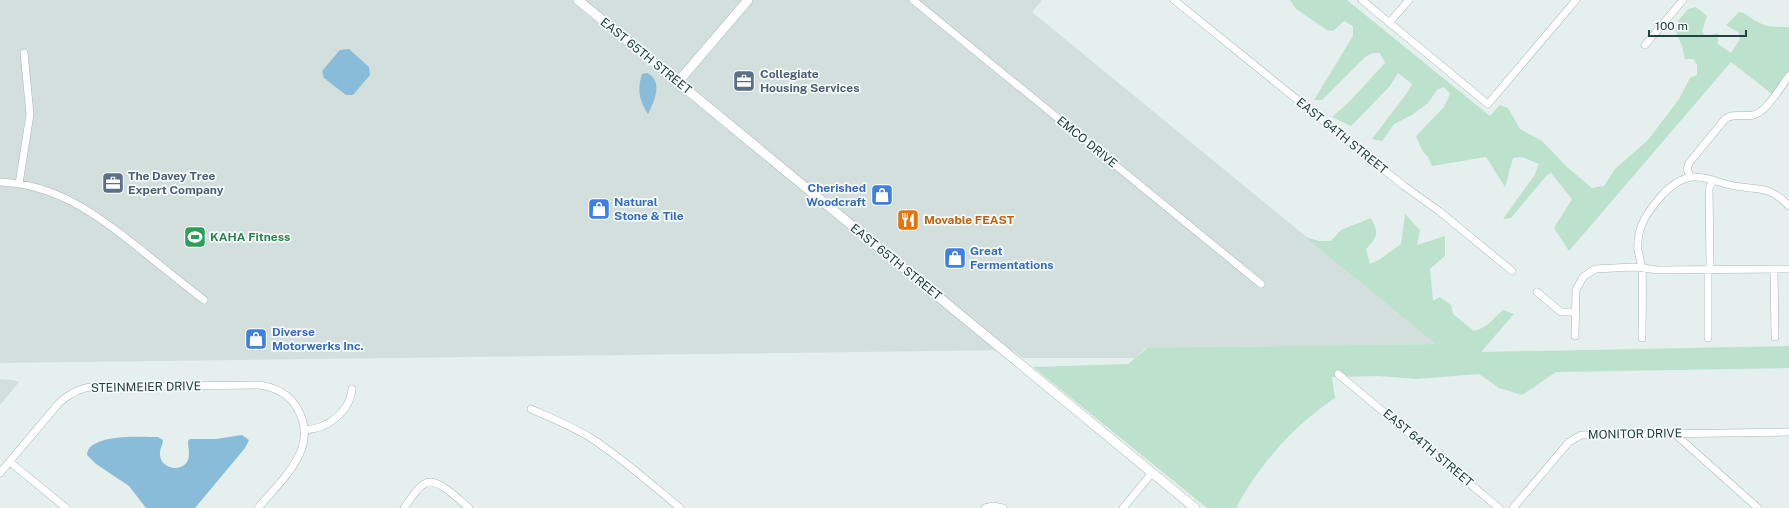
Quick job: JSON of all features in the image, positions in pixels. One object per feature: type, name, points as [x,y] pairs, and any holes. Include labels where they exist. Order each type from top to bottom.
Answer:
[{"type":"street","name":"EAST 65TH STREET","points":[[578,0],[1195,508]]},
{"type":"street","points":[[678,82],[748,0]]},
{"type":"street","name":"EMCO DRIVE","points":[[913,0],[1261,284]]},
{"type":"street","name":"EAST 64TH STREET","points":[[1174,0],[1404,186],[1439,211],[1512,271]]},
{"type":"street","points":[[1362,0],[1488,104],[1576,0]]},
{"type":"street","points":[[1389,23],[1409,0]]},
{"type":"street","points":[[1645,45],[1683,0]]},
{"type":"street","points":[[19,184],[30,114],[30,95],[24,53]]},
{"type":"street","points":[[1690,176],[1687,169],[1689,163],[1725,119],[1730,116],[1753,115],[1760,112],[1789,76]]},
{"type":"street","points":[[1642,338],[1642,268],[1638,250],[1638,238],[1646,215],[1673,184],[1690,176],[1703,177],[1738,187],[1772,191],[1781,197],[1789,206]]},
{"type":"street","points":[[1708,338],[1709,189],[1713,180]]},
{"type":"street","points":[[0,182],[39,188],[59,195],[88,210],[204,300]]},
{"type":"street","points":[[1575,336],[1577,287],[1581,279],[1587,273],[1601,268],[1642,268],[1658,270],[1789,269]]},
{"type":"street","points":[[1774,269],[1775,337]]},
{"type":"street","points":[[1537,292],[1561,312],[1575,312]]},
{"type":"street","name":"EAST 64TH STREET","points":[[1338,374],[1499,508]]},
{"type":"street","name":"STEINMEIER DRIVE","points":[[0,473],[62,401],[77,391],[91,387],[267,386],[286,396],[295,404],[301,414],[305,430]]},
{"type":"street","points":[[258,508],[298,459],[303,447],[305,430],[323,427],[333,420],[349,401],[352,389]]},
{"type":"street","points":[[530,409],[560,422],[591,439],[616,456],[680,508]]},
{"type":"street","name":"MONITOR DRIVE","points":[[1513,508],[1569,442],[1576,436],[1583,434],[1789,432]]},
{"type":"street","points":[[1675,434],[1758,508]]},
{"type":"street","points":[[10,462],[66,508]]},
{"type":"street","points":[[1123,508],[1152,473]]},
{"type":"street","points":[[404,508],[423,485],[430,481],[438,483],[469,508]]},
{"type":"street","points":[[984,508],[993,506],[1003,508]]},
{"type":"shaded area","points":[[0,0],[1042,0],[1032,12],[1437,344],[1228,347],[1226,349],[1145,348],[1135,358],[1022,358],[1013,350],[0,363]]},
{"type":"shaded area","points":[[0,379],[19,382],[0,405]]},
{"type":"green space","points":[[1290,0],[1347,0],[1490,116],[1500,105],[1508,108],[1520,129],[1542,141],[1567,167],[1592,188],[1604,186],[1615,169],[1648,140],[1679,99],[1690,78],[1697,75],[1697,64],[1693,59],[1685,59],[1682,46],[1676,32],[1678,21],[1688,9],[1696,7],[1707,16],[1702,31],[1706,37],[1718,33],[1718,44],[1731,53],[1740,39],[1738,32],[1726,25],[1739,12],[1766,25],[1773,27],[1789,27],[1789,81],[1777,98],[1731,62],[1569,251],[1554,228],[1572,199],[1551,173],[1546,176],[1511,218],[1503,219],[1534,176],[1539,164],[1522,157],[1513,158],[1505,187],[1486,157],[1432,166],[1428,157],[1423,152],[1416,136],[1444,107],[1450,94],[1444,87],[1437,90],[1428,103],[1412,115],[1394,124],[1382,141],[1372,139],[1407,93],[1412,84],[1398,73],[1390,86],[1351,126],[1332,117],[1348,103],[1385,63],[1380,53],[1373,53],[1365,57],[1322,100],[1314,100],[1353,36],[1353,26],[1344,21],[1333,31],[1327,30],[1296,9]]},
{"type":"green space","points":[[1405,214],[1420,230],[1417,245],[1445,236],[1445,256],[1430,269],[1433,301],[1440,297],[1451,305],[1453,314],[1474,331],[1487,325],[1503,310],[1514,314],[1481,352],[1789,346],[1789,368],[1556,372],[1522,395],[1499,388],[1479,374],[1417,379],[1378,376],[1332,377],[1335,398],[1305,421],[1279,447],[1255,476],[1236,508],[1207,508],[1033,367],[1128,364],[1147,348],[1436,344],[1305,237],[1319,241],[1331,241],[1341,230],[1371,218],[1376,235],[1366,249],[1370,264],[1379,260],[1401,244]]},
{"type":"water","points":[[349,49],[369,67],[370,75],[353,95],[346,95],[324,78],[322,71],[340,50]]},
{"type":"water","points":[[647,73],[655,81],[656,86],[655,98],[648,114],[641,99],[639,90],[642,74]]},
{"type":"water","points":[[242,435],[249,440],[245,448],[195,508],[146,508],[129,486],[96,464],[87,455],[90,448],[96,443],[106,440],[129,437],[158,437],[163,440],[160,453],[161,460],[164,464],[172,468],[177,468],[181,467],[188,460],[188,441],[190,439],[216,439]]},
{"type":"place","name":"Collegiate Housing Services","points":[[744,81]]},
{"type":"place","name":"The Davey Tree Expert Company","points":[[113,183]]},
{"type":"place","name":"Cherished Woodcraft","points":[[882,195]]},
{"type":"place","name":"Natural Stone & Tile","points":[[599,209]]},
{"type":"place","name":"Movable FEAST","points":[[908,220]]},
{"type":"place","name":"KAHA Fitness","points":[[195,237]]},
{"type":"place","name":"Great Fermentations","points":[[955,258]]},
{"type":"place","name":"Diverse Motorwerks Inc.","points":[[256,339]]}]
